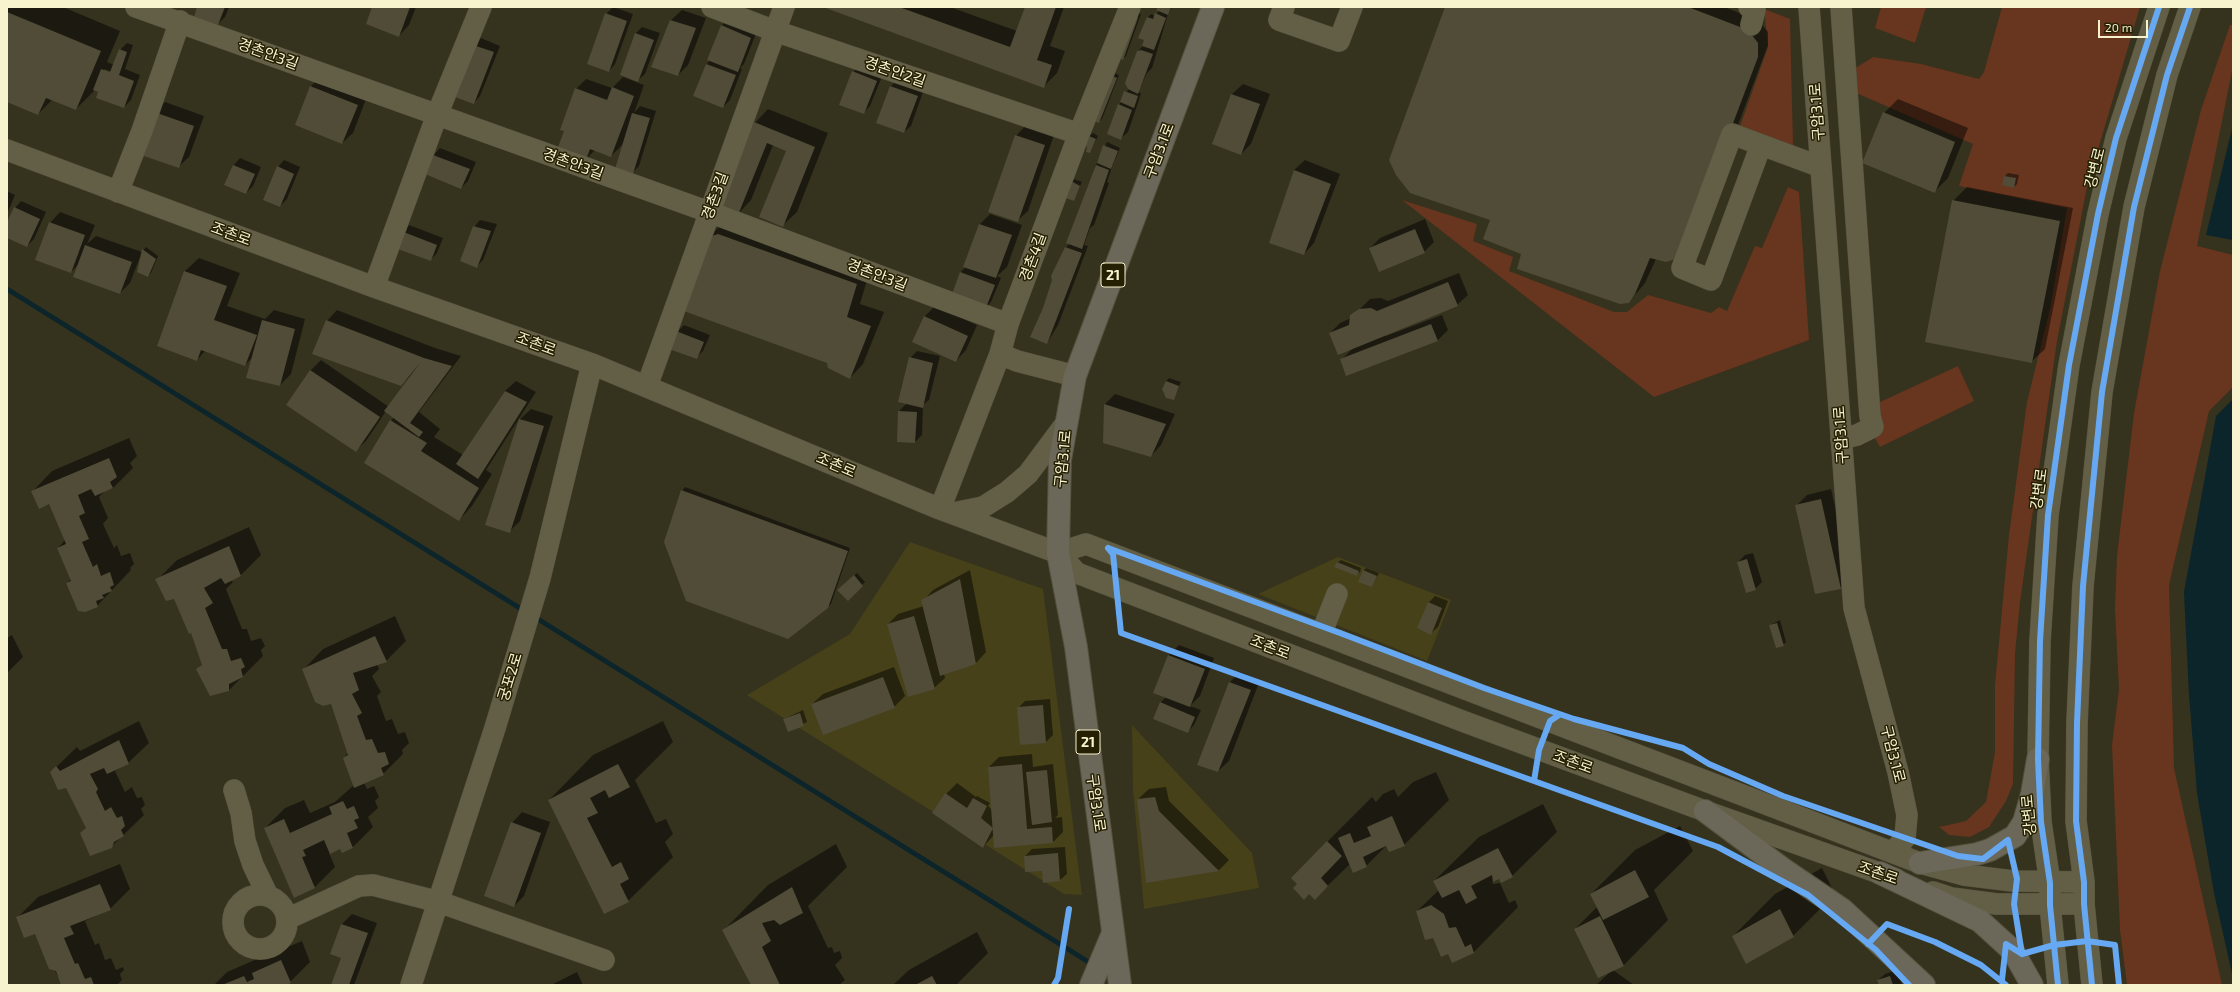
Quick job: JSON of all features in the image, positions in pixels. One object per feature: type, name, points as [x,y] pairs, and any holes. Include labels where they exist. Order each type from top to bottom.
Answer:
[{"type":"main road","name":"구암3.1로","points":[[1113,932],[1076,647],[1058,553],[1060,460],[1075,376],[1213,7]]},
{"type":"main road","points":[[1920,862],[1977,854],[1990,850],[2015,836],[2024,822],[2032,794],[2038,759]]},
{"type":"main road","points":[[1705,811],[1783,869],[1843,910],[1924,985]]},
{"type":"main road","points":[[1880,873],[1980,921],[2013,951],[2032,985]]},
{"type":"main road","points":[[1092,985],[1113,932]]},
{"type":"main road","name":"21","points":[[1113,932],[1120,985]]},
{"type":"street","name":"경촌안3길","points":[[136,7],[180,21],[437,116],[709,212],[1008,324]]},
{"type":"street","points":[[374,287],[437,116],[481,7]]},
{"type":"street","name":"경촌안2길","points":[[712,7],[776,31],[1078,134]]},
{"type":"street","name":"경촌3길","points":[[647,386],[784,7]]},
{"type":"street","name":"경촌4길","points":[[946,511],[1000,354],[1008,324],[1078,134],[1130,7]]},
{"type":"street","points":[[1284,7],[1279,20],[1339,41],[1352,7]]},
{"type":"street","name":"구암3.1로","points":[[1809,7],[1854,608],[1907,814],[1905,838],[1893,852]]},
{"type":"street","points":[[1841,7],[1870,416],[1873,427],[1856,435],[1841,439]]},
{"type":"street","name":"강변로","points":[[2058,985],[2050,905],[2050,883],[2041,822],[2038,759],[2040,641],[2048,515],[2070,365],[2098,214],[2116,138],[2159,7]]},
{"type":"street","points":[[2092,985],[2084,904],[2084,882],[2076,821],[2077,723],[2083,586],[2102,392],[2134,207],[2167,75],[2190,7]]},
{"type":"street","points":[[118,192],[142,130],[180,21]]},
{"type":"street","points":[[1761,145],[1711,280],[1682,268],[1732,134],[1821,167]]},
{"type":"street","name":"조촌로","points":[[7,150],[374,287],[592,364],[946,511],[1058,553],[1077,573],[1465,722],[1705,811],[1951,898],[1997,904],[2084,904]]},
{"type":"street","points":[[1000,354],[1017,361],[1075,376]]},
{"type":"street","name":"궁포2로","points":[[411,985],[495,728],[540,578],[592,364]]},
{"type":"street","points":[[946,511],[983,507],[1007,492],[1028,474],[1066,423]]},
{"type":"street","name":"조촌로","points":[[1058,553],[1086,544],[1920,862],[1964,876],[2050,883],[2084,882]]},
{"type":"street","points":[[1316,632],[1324,627],[1337,594]]},
{"type":"street","points":[[234,790],[241,813],[245,841],[253,865],[268,896]]},
{"type":"street","points":[[287,919],[359,886],[373,885],[439,902],[604,960]]},
{"type":"street","points":[[252,896],[268,896],[281,904],[287,919],[286,929],[282,938],[270,947],[255,948],[246,945],[238,938],[233,921],[239,905],[252,896]]},
{"type":"shaded area","points":[[1881,7],[1926,7],[1915,43],[1875,28]]},
{"type":"shaded area","points":[[2002,7],[2140,7],[2087,187],[2057,341],[2020,602],[2015,654],[2013,784],[2006,801],[1989,827],[1970,837],[1949,835],[1939,827],[1966,821],[1986,802],[1995,752],[1995,685],[2009,535],[2027,402],[2050,309],[2067,208],[1959,186],[1973,144],[1854,92],[1854,69],[1873,57],[1921,64],[1979,79],[1984,72]]},
{"type":"shaded area","points":[[1764,9],[1790,19],[1793,145],[1788,151],[1738,132],[1768,47]]},
{"type":"shaded area","points":[[2230,25],[2233,25],[2233,66],[2197,246],[2233,255],[2233,387],[2209,411],[2169,585],[2174,768],[2222,985],[2127,985],[2120,930],[2112,745],[2119,689],[2115,609],[2117,556],[2134,413],[2160,271],[2201,110]]},
{"type":"shaded area","points":[[1788,187],[1799,192],[1809,340],[1654,397],[1402,200],[1477,224],[1473,241],[1513,257],[1509,271],[1614,312],[1627,312],[1648,295],[1711,313],[1719,307],[1727,311],[1755,246],[1762,248]]},
{"type":"shaded area","points":[[1958,366],[1974,401],[1880,447],[1873,435],[1880,402]]},
{"type":"shaded area","points":[[910,542],[1043,589],[1082,895],[1064,894],[747,695],[850,634]]},
{"type":"shaded area","points":[[1338,557],[1451,600],[1427,661],[1258,594]]},
{"type":"shaded area","points":[[1132,725],[1252,853],[1259,888],[1144,909],[1133,789]]},
{"type":"water","points":[[2233,125],[2233,240],[2206,235]]},
{"type":"water","points":[[2233,399],[2233,978],[2214,893],[2197,793],[2189,695],[2184,592],[2216,416]]},
{"type":"building","points":[[197,7],[225,7],[218,25],[194,17]]},
{"type":"building","points":[[372,7],[410,7],[399,37],[366,24]]},
{"type":"building","points":[[823,7],[899,7],[1010,47],[1025,7],[1056,7],[1037,60],[1052,65],[1044,88]]},
{"type":"building","points":[[1158,7],[1171,7],[1168,15],[1156,10]]},
{"type":"building","points":[[1445,7],[1688,7],[1748,30],[1758,43],[1758,57],[1686,248],[1679,258],[1666,262],[1650,258],[1635,294],[1629,303],[1620,304],[1517,269],[1521,254],[1483,239],[1490,220],[1410,193],[1396,175],[1389,160]]},
{"type":"building","points":[[7,12],[101,51],[76,110],[46,98],[38,115],[7,102]]},
{"type":"building","points":[[605,13],[627,21],[609,72],[587,64]]},
{"type":"building","points":[[1155,13],[1166,18],[1154,50],[1142,46],[1144,40],[1138,38],[1147,17],[1153,19]]},
{"type":"building","points":[[1134,15],[1138,18],[1123,60],[1118,58]]},
{"type":"building","points":[[670,20],[696,28],[678,76],[651,67]]},
{"type":"building","points":[[721,25],[751,38],[738,72],[707,60]]},
{"type":"building","points":[[635,33],[654,40],[638,82],[620,75]]},
{"type":"building","points":[[473,45],[494,52],[474,104],[455,97]]},
{"type":"building","points":[[119,49],[127,52],[119,75],[134,81],[124,108],[96,98],[98,92],[93,90],[101,69],[110,72]]},
{"type":"building","points":[[1141,50],[1153,54],[1138,94],[1128,89],[1125,83],[1137,51]]},
{"type":"building","points":[[706,64],[736,75],[723,108],[693,96]]},
{"type":"building","points":[[852,71],[877,81],[864,114],[839,105]]},
{"type":"building","points":[[1110,75],[1117,78],[1099,123],[1094,121]]},
{"type":"building","points":[[310,86],[358,105],[342,144],[295,125]]},
{"type":"building","points":[[890,86],[918,96],[904,133],[876,123]]},
{"type":"building","points":[[612,87],[634,96],[611,157],[590,149],[586,160],[557,150],[564,131],[560,130],[575,88],[607,100]]},
{"type":"building","points":[[1124,91],[1138,96],[1134,108],[1120,102]]},
{"type":"building","points":[[1231,94],[1260,104],[1241,155],[1212,144]]},
{"type":"building","points":[[1118,104],[1132,110],[1121,140],[1107,134]]},
{"type":"building","points":[[154,112],[194,126],[179,168],[138,154]]},
{"type":"building","points":[[1883,112],[1955,142],[1935,193],[1862,163]]},
{"type":"building","points":[[632,113],[650,118],[633,174],[615,169]]},
{"type":"building","points":[[754,122],[815,147],[783,227],[759,217],[786,151],[767,143],[738,215],[719,207]]},
{"type":"building","points":[[1015,135],[1045,145],[1018,222],[988,212]]},
{"type":"building","points":[[1089,136],[1096,139],[1090,153],[1086,152],[1087,147],[1084,145]]},
{"type":"building","points":[[1103,145],[1118,151],[1111,169],[1097,163]]},
{"type":"building","points":[[433,155],[470,169],[461,189],[425,174]]},
{"type":"building","points":[[233,165],[255,174],[246,194],[224,185]]},
{"type":"building","points":[[1096,165],[1109,170],[1082,249],[1066,243]]},
{"type":"building","points":[[277,166],[294,174],[280,207],[263,200]]},
{"type":"building","points":[[1294,170],[1331,184],[1304,255],[1269,243]]},
{"type":"building","points":[[2004,176],[2016,178],[2014,188],[2002,185]]},
{"type":"building","points":[[1071,181],[1080,186],[1074,201],[1063,197]]},
{"type":"building","points":[[1952,200],[2060,221],[2032,363],[1925,342]]},
{"type":"building","points":[[14,207],[40,219],[27,247],[7,238],[7,222]]},
{"type":"building","points":[[49,222],[85,235],[71,273],[35,260]]},
{"type":"building","points":[[979,224],[1012,235],[996,278],[963,267]]},
{"type":"building","points":[[473,226],[491,231],[477,268],[460,261]]},
{"type":"building","points":[[1415,229],[1425,253],[1379,272],[1369,248]]},
{"type":"building","points":[[401,231],[437,245],[431,261],[395,248]]},
{"type":"building","points":[[718,234],[857,284],[847,317],[871,326],[850,379],[828,368],[827,363],[681,310],[706,238]]},
{"type":"building","points":[[85,245],[132,262],[120,294],[73,277]]},
{"type":"building","points":[[1065,247],[1082,253],[1047,344],[1030,337],[1043,308],[1052,280],[1051,276]]},
{"type":"building","points":[[142,249],[156,259],[148,277],[137,272]]},
{"type":"building","points":[[184,271],[227,286],[214,320],[257,335],[245,366],[201,350],[197,361],[157,346]]},
{"type":"building","points":[[960,272],[995,285],[985,310],[951,297]]},
{"type":"building","points":[[1448,282],[1458,306],[1338,355],[1329,333],[1349,325],[1350,315],[1359,309],[1371,308],[1377,311]]},
{"type":"building","points":[[924,316],[968,336],[956,362],[912,342]]},
{"type":"building","points":[[262,320],[295,329],[280,386],[246,378]]},
{"type":"building","points":[[326,320],[424,358],[452,366],[410,423],[423,432],[419,437],[384,411],[420,363],[401,386],[312,354]]},
{"type":"building","points":[[1431,324],[1438,341],[1346,376],[1340,359]]},
{"type":"building","points":[[676,331],[704,342],[697,359],[669,349]]},
{"type":"building","points":[[909,357],[933,363],[923,408],[898,402]]},
{"type":"building","points":[[310,370],[380,417],[356,452],[286,405]]},
{"type":"building","points":[[1166,381],[1179,386],[1174,400],[1166,398],[1162,389]]},
{"type":"building","points":[[505,391],[527,402],[478,479],[456,464]]},
{"type":"building","points":[[1104,404],[1166,424],[1151,457],[1103,443]]},
{"type":"building","points":[[898,411],[917,412],[915,443],[897,442]]},
{"type":"building","points":[[519,419],[544,426],[510,533],[485,525]]},
{"type":"building","points":[[390,420],[427,443],[421,451],[479,488],[459,521],[364,463]]},
{"type":"building","points":[[109,458],[117,477],[110,482],[113,488],[95,496],[91,489],[78,495],[85,513],[79,516],[89,539],[82,542],[93,567],[97,564],[101,576],[110,572],[114,585],[110,587],[112,591],[102,595],[104,598],[96,601],[98,607],[85,612],[78,611],[66,583],[71,581],[57,548],[66,544],[49,504],[39,509],[31,491]]},
{"type":"building","points":[[681,490],[848,551],[828,608],[788,639],[686,601],[664,542]]},
{"type":"building","points":[[1821,499],[1841,589],[1815,594],[1795,505]]},
{"type":"building","points":[[229,546],[241,576],[225,584],[221,578],[204,588],[213,603],[205,608],[222,649],[227,649],[231,661],[241,658],[245,667],[241,669],[243,677],[229,684],[229,691],[210,696],[196,669],[202,665],[191,633],[189,634],[174,599],[166,601],[155,579]]},
{"type":"building","points":[[1747,559],[1756,590],[1746,593],[1737,562]]},
{"type":"building","points":[[1337,562],[1359,571],[1357,576],[1334,567]]},
{"type":"building","points":[[1363,570],[1377,576],[1372,587],[1358,582]]},
{"type":"building","points":[[854,575],[863,586],[848,601],[837,590]]},
{"type":"building","points":[[960,579],[976,664],[940,676],[921,600]]},
{"type":"building","points":[[1428,602],[1442,608],[1431,635],[1417,628]]},
{"type":"building","points":[[914,616],[935,689],[908,697],[887,624]]},
{"type":"building","points":[[1777,623],[1784,646],[1776,648],[1769,625]]},
{"type":"building","points":[[375,636],[387,662],[353,673],[359,690],[352,694],[362,713],[357,716],[366,740],[372,739],[378,753],[385,752],[389,764],[381,768],[384,775],[354,788],[343,758],[348,755],[331,704],[323,706],[315,702],[302,669]]},
{"type":"building","points":[[1168,655],[1205,669],[1190,707],[1153,693]]},
{"type":"building","points":[[883,677],[895,708],[823,735],[811,704]]},
{"type":"building","points":[[1229,682],[1251,690],[1218,772],[1197,765]]},
{"type":"building","points":[[1160,702],[1195,717],[1188,733],[1153,719]]},
{"type":"building","points":[[1043,705],[1046,743],[1020,745],[1017,707]]},
{"type":"building","points":[[800,713],[804,726],[788,732],[783,719]]},
{"type":"building","points":[[119,740],[129,764],[107,774],[104,768],[90,774],[98,789],[96,792],[105,811],[111,807],[117,818],[122,816],[125,826],[121,830],[124,836],[114,842],[112,848],[90,856],[80,833],[86,828],[66,788],[58,790],[50,772],[56,766],[60,771]]},
{"type":"building","points":[[618,764],[630,787],[609,798],[605,790],[590,798],[598,813],[587,818],[612,867],[621,862],[629,879],[620,884],[629,902],[604,914],[548,800]]},
{"type":"building","points":[[1022,764],[1027,829],[1052,827],[1053,843],[994,848],[988,767]]},
{"type":"building","points":[[1047,770],[1052,822],[1032,825],[1026,772]]},
{"type":"building","points":[[945,793],[967,808],[973,798],[987,806],[981,818],[993,828],[983,848],[932,813]]},
{"type":"building","points":[[1155,797],[1159,811],[1219,871],[1146,883],[1137,799]]},
{"type":"building","points":[[343,801],[347,809],[354,806],[359,818],[354,820],[358,828],[347,833],[353,848],[342,853],[340,849],[330,854],[324,840],[303,850],[306,856],[302,857],[315,888],[294,898],[264,828],[284,819],[290,833],[332,814],[329,807]]},
{"type":"building","points":[[1392,816],[1405,846],[1389,852],[1386,846],[1363,857],[1367,867],[1353,873],[1338,838],[1350,833],[1354,843],[1371,836],[1367,827]]},
{"type":"building","points":[[511,822],[541,833],[514,907],[484,896]]},
{"type":"building","points":[[1327,841],[1342,856],[1321,878],[1328,886],[1315,900],[1309,894],[1304,900],[1293,888],[1297,884],[1291,878]]},
{"type":"building","points":[[1498,848],[1513,877],[1501,883],[1499,879],[1493,882],[1492,875],[1471,886],[1477,898],[1466,904],[1459,890],[1442,898],[1433,881]]},
{"type":"building","points":[[1058,853],[1060,881],[1043,883],[1042,871],[1025,872],[1024,856]]},
{"type":"building","points":[[1635,870],[1649,897],[1603,920],[1590,894]]},
{"type":"building","points":[[100,884],[111,910],[70,926],[74,934],[64,938],[75,964],[78,963],[85,979],[91,977],[94,985],[61,985],[56,971],[49,969],[35,934],[24,938],[16,917]]},
{"type":"building","points":[[792,887],[803,913],[780,925],[774,920],[762,923],[771,941],[762,947],[780,985],[751,985],[722,930]]},
{"type":"building","points":[[1431,905],[1444,914],[1449,928],[1456,927],[1465,947],[1471,944],[1474,953],[1452,963],[1448,954],[1441,957],[1433,938],[1425,940],[1416,911]]},
{"type":"building","points":[[1780,909],[1794,937],[1746,964],[1732,936]]},
{"type":"building","points":[[1600,916],[1624,966],[1598,978],[1574,929]]},
{"type":"building","points":[[341,924],[368,933],[349,985],[331,985],[341,958],[330,954]]},
{"type":"building","points":[[281,960],[291,983],[286,985],[222,985],[244,976],[247,982],[254,979],[252,973]]},
{"type":"building","points":[[932,976],[937,985],[915,985],[917,984]]},
{"type":"building","points":[[1890,976],[1893,985],[1879,985],[1877,980]]},
{"type":"waterway","points":[[7,289],[526,612]]},
{"type":"waterway","points":[[533,616],[1095,966]]},
{"type":"cycle path","points":[[2058,985],[2050,905],[2050,883],[2041,822],[2038,759],[2040,641],[2048,515],[2069,365],[2098,214],[2116,138],[2159,7]]},
{"type":"cycle path","points":[[2092,985],[2084,904],[2084,882],[2076,821],[2077,723],[2083,586],[2102,392],[2134,207],[2167,75],[2190,7]]},
{"type":"cycle path","points":[[1108,548],[1340,633],[1484,688],[1574,719],[1683,748],[1709,764],[1783,796],[1958,856],[1983,859],[2008,840],[2017,879],[2014,904],[2022,954],[2054,945],[2087,941],[2115,945],[2119,985]]},
{"type":"cycle path","points":[[1108,548],[1113,554],[1121,633],[1718,847],[1808,895],[1876,950],[1909,985]]},
{"type":"cycle path","points":[[1534,781],[1539,750],[1550,721],[1559,715]]},
{"type":"cycle path","points":[[1054,985],[1058,978],[1069,909]]},
{"type":"cycle path","points":[[1868,944],[1887,924],[1935,942],[1981,965],[2006,985]]},
{"type":"cycle path","points":[[2002,980],[2006,944],[2022,954]]}]
